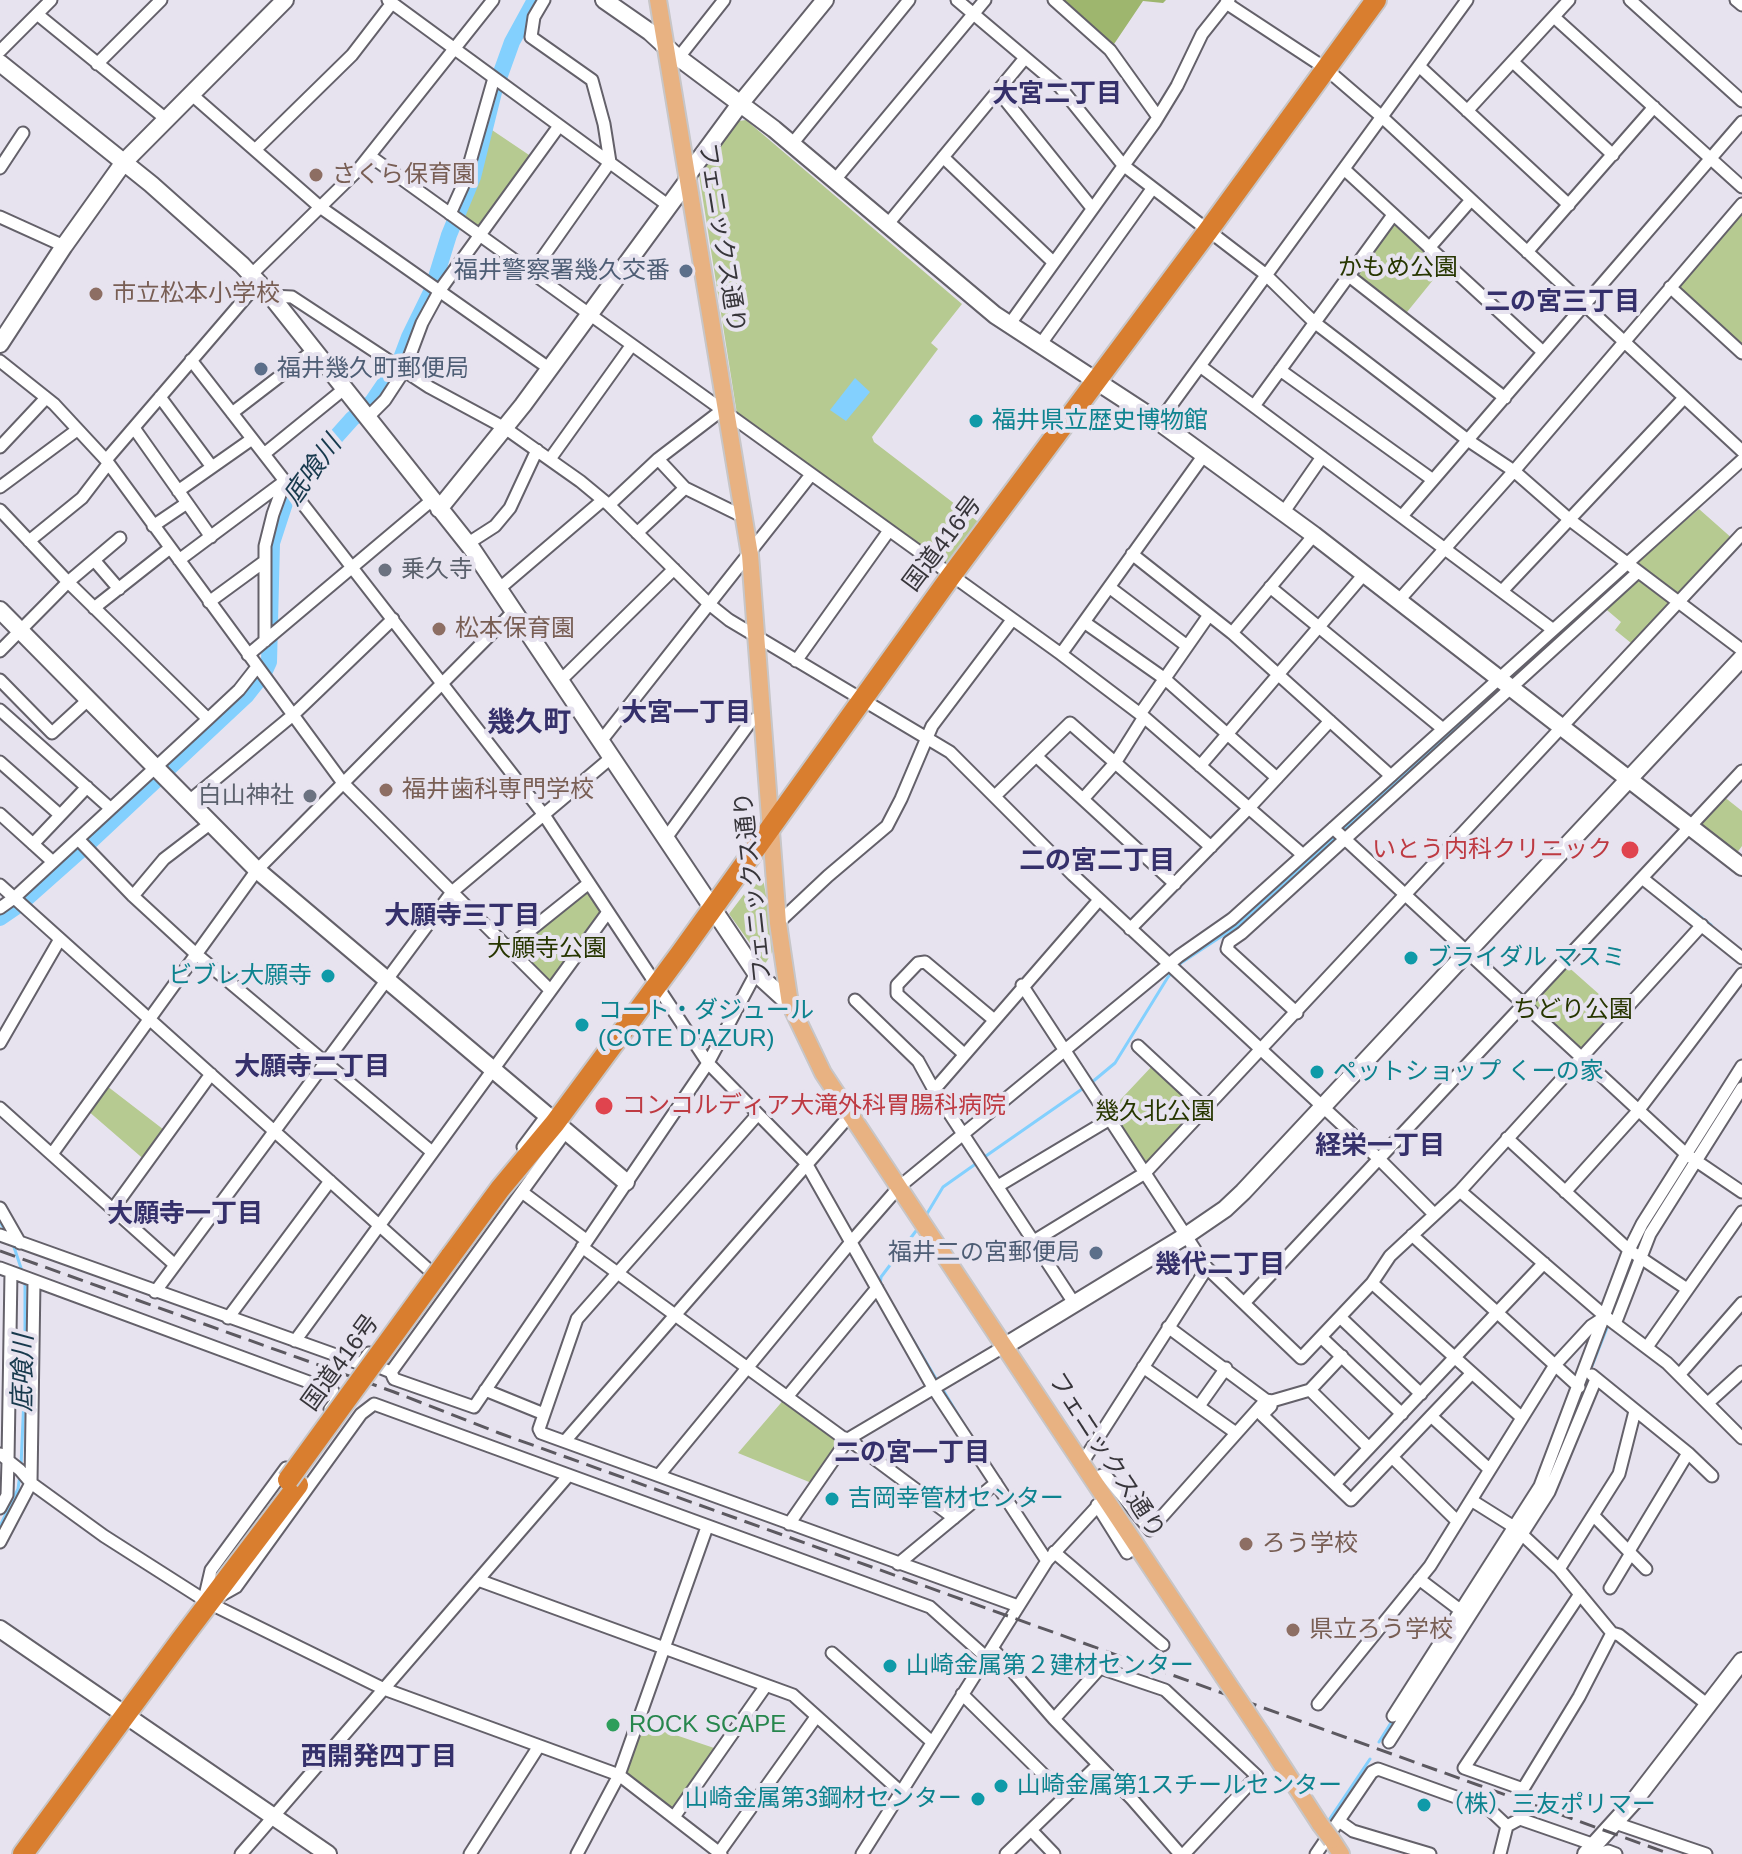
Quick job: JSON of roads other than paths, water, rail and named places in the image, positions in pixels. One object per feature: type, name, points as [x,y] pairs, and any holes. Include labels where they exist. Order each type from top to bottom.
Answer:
[{"type":"highway","name":"国道416号","points":[[23,1854],[456,1260],[510,1196],[556,1123],[861,700],[1376,0]]},
{"type":"main road","name":"フェニックス通り","points":[[658,0],[750,555],[778,923],[790,1004],[816,1060],[1093,1480],[1101,1502],[1223,1676],[1336,1847]]},
{"type":"street","points":[[51,0],[0,61],[124,162],[255,278],[271,296],[500,588],[756,973],[790,1004]]},
{"type":"street","points":[[97,64],[161,0]]},
{"type":"street","points":[[0,344],[124,162],[285,0]]},
{"type":"street","points":[[29,541],[82,498],[107,462],[255,278],[370,156],[493,0]]},
{"type":"street","points":[[531,274],[610,162],[592,80],[531,37],[534,17],[544,0]]},
{"type":"street","points":[[604,0],[792,144],[1009,325],[1159,422],[1314,535],[1742,867]]},
{"type":"street","points":[[679,57],[724,0]]},
{"type":"street","points":[[248,655],[353,567],[435,505],[505,428],[669,206],[740,104],[825,0]]},
{"type":"street","points":[[792,144],[909,0]]},
{"type":"street","points":[[957,0],[1060,87],[1123,165],[1265,274],[1314,322],[1469,441],[1514,471],[1626,564],[1742,650]]},
{"type":"street","points":[[834,181],[985,0]]},
{"type":"street","points":[[1054,0],[1110,50],[1158,117]]},
{"type":"street","points":[[1159,422],[1467,0]]},
{"type":"street","points":[[1467,111],[1569,0]]},
{"type":"street","points":[[1736,0],[1742,5]]},
{"type":"street","points":[[1632,1],[1742,101]]},
{"type":"street","points":[[255,150],[352,55],[395,2],[454,49],[669,206]]},
{"type":"street","points":[[1009,325],[1158,117],[1202,34],[1228,2],[1325,68],[1382,117],[1742,451]]},
{"type":"street","points":[[37,14],[166,119]]},
{"type":"street","points":[[1554,17],[1742,187]]},
{"type":"street","points":[[887,225],[1025,58]]},
{"type":"street","points":[[1513,62],[1613,155]]},
{"type":"street","points":[[1419,66],[1569,205]]},
{"type":"street","points":[[453,217],[494,78]]},
{"type":"street","points":[[998,91],[1092,208]]},
{"type":"street","points":[[191,94],[320,207],[550,369]]},
{"type":"street","points":[[1527,252],[1654,107]]},
{"type":"street","points":[[1402,516],[1742,122]]},
{"type":"street","points":[[367,418],[385,400],[436,287],[480,236],[559,126]]},
{"type":"street","points":[[0,168],[23,133]]},
{"type":"street","points":[[370,156],[1061,654],[1142,716],[1303,855]]},
{"type":"street","points":[[943,157],[1053,262]]},
{"type":"street","points":[[1344,169],[1543,352]]},
{"type":"street","points":[[1040,345],[1152,189]]},
{"type":"street","points":[[1429,248],[1471,200]]},
{"type":"street","points":[[1400,599],[1625,343],[1742,204]]},
{"type":"street","points":[[1254,406],[1393,215]]},
{"type":"street","points":[[0,217],[64,246]]},
{"type":"street","points":[[1349,276],[1505,398]]},
{"type":"street","points":[[1670,287],[1742,353]]},
{"type":"street","points":[[271,296],[292,297],[399,368],[505,428],[606,503],[709,604],[756,637],[950,752],[1099,900],[1378,1158],[1434,1214]]},
{"type":"street","points":[[550,459],[631,346]]},
{"type":"street","points":[[232,413],[314,350]]},
{"type":"street","points":[[191,360],[544,815],[708,1063],[806,1163],[934,1389],[996,1483],[1050,1556],[1163,1645]]},
{"type":"street","points":[[0,361],[46,398],[107,462],[343,783],[550,990]]},
{"type":"street","points":[[1200,366],[1552,629]]},
{"type":"street","points":[[1280,370],[1433,480]]},
{"type":"street","points":[[264,454],[344,389]]},
{"type":"street","points":[[160,397],[212,467]]},
{"type":"street","points":[[0,447],[46,398]]},
{"type":"street","points":[[1502,591],[1684,398]]},
{"type":"street","points":[[500,588],[658,459],[724,412]]},
{"type":"street","points":[[134,428],[211,537]]},
{"type":"street","points":[[0,487],[77,430]]},
{"type":"street","points":[[178,491],[252,439]]},
{"type":"street","points":[[467,544],[495,526],[510,508],[537,450]]},
{"type":"street","points":[[1061,654],[1204,455]]},
{"type":"street","points":[[1283,513],[1322,457]]},
{"type":"street","points":[[658,459],[685,488],[742,516]]},
{"type":"street","points":[[1297,1013],[1227,949],[1227,945],[1345,839],[1505,682],[1552,629],[1742,460]]},
{"type":"street","points":[[601,741],[810,476]]},
{"type":"street","points":[[179,560],[285,481]]},
{"type":"street","points":[[265,641],[267,535],[285,481]]},
{"type":"street","points":[[637,533],[685,488]]},
{"type":"street","points":[[153,526],[187,503]]},
{"type":"street","points":[[0,510],[68,582],[208,719]]},
{"type":"street","points":[[796,661],[888,532]]},
{"type":"street","points":[[1034,1241],[1145,1173],[1742,534]]},
{"type":"street","points":[[1232,633],[1314,535]]},
{"type":"street","points":[[0,651],[68,582],[120,538]]},
{"type":"street","points":[[94,608],[170,548]]},
{"type":"street","points":[[1132,554],[1232,633],[1391,776]]},
{"type":"street","points":[[94,560],[119,589]]},
{"type":"street","points":[[209,602],[265,561]]},
{"type":"street","points":[[561,680],[674,569]]},
{"type":"street","points":[[659,1475],[899,1187],[1168,965],[1232,919],[1443,729],[1638,572]]},
{"type":"street","points":[[1200,766],[1365,573]]},
{"type":"street","points":[[1109,587],[1187,646]]},
{"type":"street","points":[[1270,587],[1443,729]]},
{"type":"street","points":[[0,610],[257,870],[626,1182]]},
{"type":"street","points":[[52,1154],[257,870],[515,610]]},
{"type":"street","points":[[1083,799],[1115,763],[1165,679],[1209,615]]},
{"type":"street","points":[[189,801],[293,715],[393,619]]},
{"type":"street","points":[[778,923],[887,826],[932,726],[1012,620]]},
{"type":"street","points":[[1084,622],[1165,679],[1277,778]]},
{"type":"street","points":[[789,1524],[848,1439],[1187,1235],[1225,1209],[1742,658]]},
{"type":"street","points":[[0,908],[239,690],[257,667]]},
{"type":"street","points":[[0,680],[52,733],[89,699]]},
{"type":"street","points":[[0,710],[110,808]]},
{"type":"street","points":[[666,838],[751,721],[762,716]]},
{"type":"street","points":[[1130,929],[1330,721]]},
{"type":"street","points":[[995,796],[1070,723],[1211,847]]},
{"type":"street","points":[[1036,756],[1175,884]]},
{"type":"street","points":[[155,1292],[452,892],[612,757]]},
{"type":"street","points":[[0,762],[60,815]]},
{"type":"street","points":[[1244,1303],[1690,826],[1737,785],[1742,771]]},
{"type":"street","points":[[33,844],[87,787]]},
{"type":"street","points":[[0,814],[53,862]]},
{"type":"street","points":[[133,896],[164,859],[211,823]]},
{"type":"street","points":[[1333,828],[1638,1111],[1691,1158],[1742,1192]]},
{"type":"street","points":[[78,839],[133,896],[196,954],[432,1152]]},
{"type":"street","points":[[1642,878],[1742,958]]},
{"type":"street","points":[[508,948],[589,883]]},
{"type":"street","points":[[0,885],[429,1270]]},
{"type":"street","points":[[934,1090],[1022,985],[1099,900]]},
{"type":"street","points":[[295,1341],[608,912]]},
{"type":"street","points":[[1022,985],[1207,1268],[1301,1358],[1372,1283],[1390,1256],[1460,1191],[1702,925]]},
{"type":"street","points":[[0,1043],[60,939]]},
{"type":"street","points":[[964,1054],[897,994],[897,985],[918,963],[925,962],[993,1019]]},
{"type":"street","points":[[363,1360],[391,1372],[394,1379],[474,1407],[708,1063],[756,973]]},
{"type":"street","points":[[1565,1192],[1638,1111],[1742,974]]},
{"type":"street","points":[[855,1000],[918,1061],[1074,1303]]},
{"type":"street","points":[[1138,1046],[1206,1109]]},
{"type":"street","points":[[1389,1742],[1518,1530],[1540,1486],[1586,1369],[1650,1234],[1742,1066]]},
{"type":"street","points":[[113,1209],[211,1074]]},
{"type":"street","points":[[1610,1320],[1629,1250],[1642,1224],[1742,1088]]},
{"type":"street","points":[[0,1108],[175,1265]]},
{"type":"street","points":[[758,1114],[577,1319],[539,1429],[541,1433],[1018,1606]]},
{"type":"street","points":[[565,1441],[851,1114]]},
{"type":"street","points":[[998,1186],[1110,1119]]},
{"type":"street","points":[[391,1372],[522,1192],[556,1123]]},
{"type":"street","points":[[0,1235],[361,1364],[429,1270],[556,1123]]},
{"type":"street","points":[[1507,1138],[1629,1250],[1687,1289]]},
{"type":"street","points":[[228,1318],[330,1181]]},
{"type":"street","points":[[1460,1191],[1610,1320],[1680,1374],[1742,1438]]},
{"type":"street","points":[[522,1192],[617,1273],[954,1518]]},
{"type":"street","points":[[0,1208],[20,1243]]},
{"type":"street","points":[[1647,1347],[1742,1212]]},
{"type":"street","points":[[1412,1235],[1579,1387]]},
{"type":"street","points":[[1335,1484],[1544,1263]]},
{"type":"street","points":[[1082,1463],[1207,1268]]},
{"type":"street","points":[[0,1508],[7,1495],[4,1457],[6,1270],[333,1391],[336,1401],[361,1414]]},
{"type":"street","points":[[0,1542],[31,1483],[34,1281]]},
{"type":"street","points":[[1372,1283],[1521,1417]]},
{"type":"street","points":[[787,1397],[877,1288]]},
{"type":"street","points":[[1680,1374],[1742,1303]]},
{"type":"street","points":[[1340,1317],[1421,1394]]},
{"type":"street","points":[[1318,1704],[1419,1579],[1555,1365],[1591,1326],[1610,1320]]},
{"type":"street","points":[[1168,1327],[1269,1400],[1271,1406],[1262,1415],[1351,1500],[1472,1373]]},
{"type":"street","points":[[1321,1337],[1402,1414]]},
{"type":"street","points":[[1140,1541],[1269,1400],[1310,1390],[1342,1356]]},
{"type":"street","points":[[1143,1367],[1236,1433]]},
{"type":"street","points":[[1199,1406],[1226,1368]]},
{"type":"street","points":[[1586,1369],[1712,1476]]},
{"type":"street","points":[[1708,1403],[1742,1372]]},
{"type":"street","points":[[1393,1716],[1460,1610],[1549,1492],[1596,1379]]},
{"type":"street","points":[[485,1390],[544,1414]]},
{"type":"street","points":[[1310,1390],[1369,1448]]},
{"type":"street","points":[[206,1602],[211,1570],[336,1401]]},
{"type":"street","points":[[206,1602],[236,1587],[361,1414],[374,1404],[930,1607],[990,1653],[1182,1854],[1257,1776],[1165,1690],[1100,1668],[1054,1719]]},
{"type":"street","points":[[1559,1569],[1619,1474],[1635,1411]]},
{"type":"street","points":[[1431,1416],[1489,1469]]},
{"type":"street","points":[[1610,1588],[1688,1453]]},
{"type":"street","points":[[4,1457],[31,1483],[104,1536],[206,1602],[384,1689],[619,1775],[719,1853],[816,1717]]},
{"type":"street","points":[[1392,1457],[1457,1521]]},
{"type":"street","points":[[1093,1480],[1102,1475],[1107,1477],[1150,1530]]},
{"type":"street","points":[[241,1854],[568,1476]]},
{"type":"street","points":[[898,1564],[996,1483]]},
{"type":"street","points":[[1471,1500],[1518,1530],[1559,1569],[1612,1633],[1619,1635],[1708,1705]]},
{"type":"street","points":[[862,1854],[1050,1556],[1101,1502],[1127,1553],[1130,1551]]},
{"type":"street","points":[[1593,1515],[1646,1569]]},
{"type":"street","points":[[577,1854],[619,1775],[707,1527]]},
{"type":"street","points":[[1419,1579],[1460,1610]]},
{"type":"street","points":[[478,1580],[793,1695],[901,1792]]},
{"type":"street","points":[[1580,1594],[1464,1768],[1523,1789],[1579,1697],[1612,1633]]},
{"type":"street","points":[[0,1629],[328,1854]]},
{"type":"street","points":[[832,1653],[932,1742]]},
{"type":"street","points":[[1593,1851],[1742,1661]]},
{"type":"street","points":[[674,1817],[765,1687]]},
{"type":"street","points":[[962,1694],[1046,1777]]},
{"type":"street","points":[[470,1854],[539,1746]]},
{"type":"street","points":[[1006,1854],[1098,1765]]},
{"type":"street","points":[[1316,1854],[1372,1772],[1378,1769],[1489,1809],[1507,1826]]},
{"type":"street","points":[[1500,1854],[1507,1826],[1520,1819],[1593,1851],[1616,1854]]},
{"type":"street","points":[[1339,1821],[1353,1831],[1430,1854]]},
{"type":"street","points":[[1615,1823],[1706,1854]]},
{"type":"street","points":[[1031,1830],[1054,1854]]},
{"type":"water","points":[[855,378],[870,392],[846,421],[830,410]]},
{"type":"waterway","name":"底喰川","points":[[0,918],[90,842],[246,696],[264,673],[269,662],[272,543],[287,497],[293,485],[352,419],[372,402],[400,361],[432,290],[449,235],[473,177],[494,92],[512,42],[535,0]]},
{"type":"waterway","points":[[1507,680],[1561,631]]},
{"type":"waterway","points":[[1342,831],[1499,688]]},
{"type":"waterway","points":[[1091,1083],[1115,1063],[1168,977],[1181,963],[1237,926],[1336,836]]},
{"type":"waterway","points":[[1676,898],[1711,925]]},
{"type":"waterway","points":[[1737,1086],[1742,1078]]},
{"type":"waterway","points":[[983,1158],[1085,1087]]},
{"type":"waterway","points":[[1677,1181],[1689,1161]]},
{"type":"waterway","points":[[925,1217],[943,1187],[977,1163]]},
{"type":"waterway","name":"底喰川","points":[[0,1222],[7,1234]]},
{"type":"waterway","points":[[880,1286],[881,1277],[919,1227]]},
{"type":"waterway","name":"底喰川","points":[[13,1244],[22,1271]]},
{"type":"waterway","points":[[1614,1312],[1633,1260]]},
{"type":"waterway","name":"底喰川","points":[[21,1466],[25,1282]]},
{"type":"waterway","points":[[1592,1366],[1607,1328]]},
{"type":"waterway","points":[[907,1330],[938,1382]]},
{"type":"waterway","points":[[1561,1447],[1587,1379]]},
{"type":"waterway","points":[[942,1388],[967,1430]]},
{"type":"waterway","name":"底喰川","points":[[0,1526],[18,1489],[20,1474]]},
{"type":"waterway","points":[[1379,1742],[1394,1718]]},
{"type":"waterway","points":[[1329,1820],[1370,1759]]},
{"type":"railway","points":[[0,1251],[1670,1854]]},
{"type":"place","name":"さくら保育園","points":[[316,175]]},
{"type":"place","name":"福井警察署幾久交番","points":[[686,271]]},
{"type":"place","name":"市立松本小学校","points":[[96,294]]},
{"type":"place","name":"福井幾久町郵便局","points":[[261,369]]},
{"type":"place","name":"福井県立歴史博物館","points":[[976,421]]},
{"type":"place","name":"乗久寺","points":[[385,570]]},
{"type":"place","name":"松本保育園","points":[[439,629]]},
{"type":"place","name":"福井歯科専門学校","points":[[386,790]]},
{"type":"place","name":"白山神社","points":[[310,796]]},
{"type":"place","name":"いとう内科クリニック","points":[[1630,850]]},
{"type":"place","name":"ブライダル マスミ","points":[[1411,958]]},
{"type":"place","name":"ビブレ大願寺","points":[[328,976]]},
{"type":"place","name":"コート・ダジュール (COTE D'AZUR)","points":[[582,1025]]},
{"type":"place","name":"ペットショップ くーの家","points":[[1317,1072]]},
{"type":"place","name":"コンコルディア大滝外科胃腸科病院","points":[[604,1106]]},
{"type":"place","name":"福井二の宮郵便局","points":[[1096,1253]]},
{"type":"place","name":"吉岡幸管材センター","points":[[832,1499]]},
{"type":"place","name":"ろう学校","points":[[1246,1544]]},
{"type":"place","name":"県立ろう学校","points":[[1293,1630]]},
{"type":"place","name":"山崎金属第２建材センター","points":[[890,1666]]},
{"type":"place","name":"ROCK SCAPE","points":[[613,1725]]},
{"type":"place","name":"山崎金属第1スチールセンター","points":[[1001,1786]]},
{"type":"place","name":"山崎金属第3鋼材センター","points":[[978,1799]]},
{"type":"place","name":"（株）三友ポリマー","points":[[1424,1805]]},
{"type":"district","name":"大宮二丁目","points":[[1057,95]]},
{"type":"district","name":"二の宮三丁目","points":[[1562,303]]},
{"type":"district","name":"大宮一丁目","points":[[686,714]]},
{"type":"district","name":"幾久町","points":[[529,723]]},
{"type":"district","name":"二の宮二丁目","points":[[1097,862]]},
{"type":"district","name":"大願寺三丁目","points":[[462,917]]},
{"type":"district","name":"大願寺二丁目","points":[[312,1068]]},
{"type":"district","name":"経栄一丁目","points":[[1380,1147]]},
{"type":"district","name":"大願寺一丁目","points":[[185,1215]]},
{"type":"district","name":"幾代二丁目","points":[[1220,1266]]},
{"type":"district","name":"二の宮一丁目","points":[[912,1454]]},
{"type":"district","name":"西開発四丁目","points":[[379,1758]]},
{"type":"park label","name":"かもめ公園","points":[[1398,268]]},
{"type":"park label","name":"大願寺公園","points":[[547,949]]},
{"type":"park label","name":"ちどり公園","points":[[1573,1010]]},
{"type":"park label","name":"幾久北公園","points":[[1155,1112]]}]
